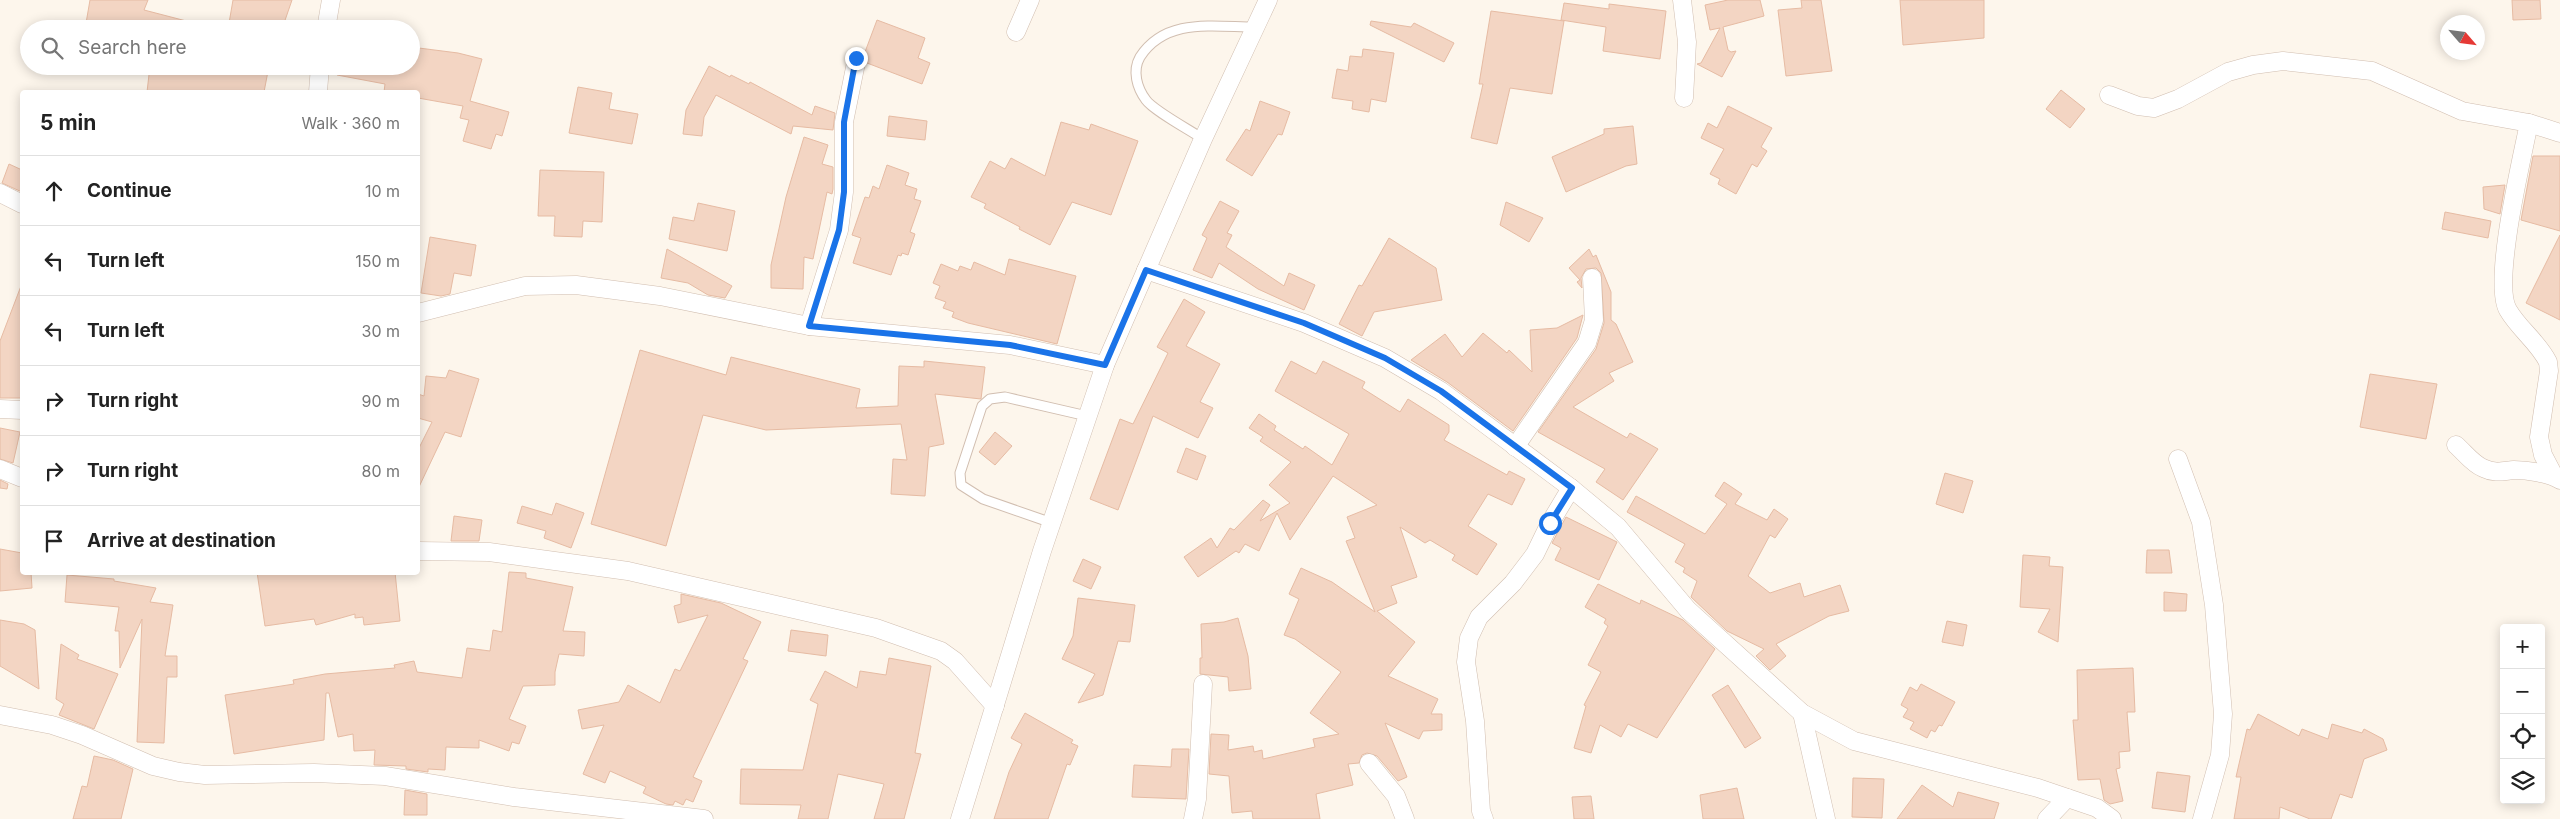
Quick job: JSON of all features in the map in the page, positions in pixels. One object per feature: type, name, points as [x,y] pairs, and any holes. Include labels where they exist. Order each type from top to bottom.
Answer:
[{"type":"street","points":[[328,20],[331,0]]},
{"type":"street","points":[[1016,32],[1030,0]]},
{"type":"street","points":[[960,819],[1052,523],[1105,365],[1203,139],[1268,0]]},
{"type":"street","points":[[1682,0],[1687,42],[1684,98]]},
{"type":"street","points":[[809,326],[839,230],[844,192],[844,122],[856,58]]},
{"type":"street","points":[[2109,95],[2138,106],[2154,108],[2178,99],[2228,72],[2253,64],[2283,61],[2372,71],[2462,111],[2529,123],[2560,133]]},
{"type":"street","points":[[318,90],[319,75]]},
{"type":"street","points":[[2529,123],[2507,240],[2504,295],[2508,310],[2548,362],[2549,371],[2539,438],[2543,455],[2557,478]]},
{"type":"street","points":[[0,194],[20,203]]},
{"type":"street","points":[[1146,270],[1304,323],[1385,358],[1441,391],[1572,488],[1618,527],[1688,610],[1802,713],[1854,741],[2038,788],[2097,808],[2112,819]]},
{"type":"street","points":[[1515,447],[1587,343],[1594,320],[1592,278]]},
{"type":"street","points":[[420,312],[525,286],[576,285],[660,296],[809,326],[1010,345],[1105,365]]},
{"type":"street","points":[[0,409],[20,410]]},
{"type":"street","points":[[2456,445],[2481,468],[2502,473],[2514,470],[2557,478]]},
{"type":"street","points":[[2178,459],[2202,522],[2214,605],[2223,714],[2220,755],[2202,819]]},
{"type":"street","points":[[0,469],[20,477]]},
{"type":"street","points":[[1484,819],[1481,811],[1475,721],[1466,662],[1469,638],[1479,617],[1535,554],[1550,523],[1572,488]]},
{"type":"street","points":[[420,551],[489,552],[628,571],[876,628],[941,651],[955,661],[995,706]]},
{"type":"street","points":[[1193,819],[1197,799],[1203,684]]},
{"type":"street","points":[[1802,713],[1826,819]]},
{"type":"street","points":[[0,715],[60,728],[153,766],[179,772],[224,776],[314,773],[386,776],[556,802],[699,819]]},
{"type":"street","points":[[1369,763],[1396,796],[1405,819]]},
{"type":"street","points":[[2047,819],[2067,798]]},
{"type":"lane","points":[[1203,139],[1147,101],[1136,81],[1137,63],[1149,44],[1166,32],[1189,27],[1256,28]]},
{"type":"lane","points":[[1052,523],[983,499],[961,485],[960,474],[982,406],[990,399],[1005,397],[1087,416]]},
{"type":"building","points":[[90,0],[148,0],[144,10],[182,20],[87,20]]},
{"type":"building","points":[[233,0],[292,0],[285,20],[230,20]]},
{"type":"building","points":[[1728,0],[1760,0],[1764,16],[1723,27],[1728,50],[1731,52],[1736,51],[1722,77],[1697,64],[1701,63],[1720,28],[1710,30],[1705,5]]},
{"type":"building","points":[[1801,0],[1821,0],[1832,71],[1786,76],[1778,10],[1802,8]]},
{"type":"building","points":[[1900,0],[1984,0],[1984,38],[1903,45]]},
{"type":"building","points":[[2512,0],[2540,0],[2541,19],[2513,20]]},
{"type":"building","points":[[1564,3],[1609,9],[1609,4],[1666,11],[1660,59],[1603,51],[1606,27],[1561,20]]},
{"type":"building","points":[[1491,11],[1564,21],[1552,94],[1510,88],[1497,144],[1471,138],[1483,84],[1479,84]]},
{"type":"building","points":[[877,20],[925,38],[918,58],[930,63],[922,84],[867,63],[865,52]]},
{"type":"building","points":[[1371,21],[1411,27],[1414,23],[1454,43],[1444,62],[1370,25]]},
{"type":"building","points":[[420,48],[458,53],[482,59],[470,101],[509,112],[502,136],[496,134],[491,149],[463,141],[469,120],[460,118],[463,106],[420,98],[420,90],[384,90],[385,84],[337,75],[420,75]]},
{"type":"building","points":[[1363,49],[1394,53],[1386,102],[1371,99],[1369,112],[1352,109],[1353,101],[1332,98],[1337,69],[1348,71],[1350,56],[1362,57]]},
{"type":"building","points":[[709,66],[730,77],[731,75],[749,84],[750,82],[812,115],[815,106],[835,113],[833,130],[793,126],[791,134],[716,95],[704,117],[702,136],[683,134],[686,110]]},
{"type":"building","points":[[149,75],[267,75],[264,90],[147,90]]},
{"type":"building","points":[[578,87],[612,93],[609,109],[638,114],[632,144],[569,133]]},
{"type":"building","points":[[2061,90],[2085,109],[2070,128],[2046,109]]},
{"type":"building","points":[[1260,101],[1290,112],[1282,135],[1278,134],[1252,176],[1226,160],[1246,129],[1250,131]]},
{"type":"building","points":[[1728,106],[1772,128],[1761,147],[1767,151],[1757,167],[1752,164],[1736,194],[1718,184],[1720,179],[1710,174],[1724,149],[1701,138],[1708,123],[1717,128]]},
{"type":"building","points":[[889,116],[927,121],[925,140],[887,136]]},
{"type":"building","points":[[1061,122],[1089,130],[1091,124],[1138,141],[1111,215],[1072,202],[1050,245],[984,208],[986,204],[971,197],[990,161],[1005,169],[1011,158],[1045,176]]},
{"type":"building","points":[[1633,126],[1637,164],[1626,166],[1566,192],[1552,157],[1604,134],[1604,129]]},
{"type":"building","points":[[804,137],[828,145],[822,164],[833,167],[832,194],[827,192],[813,259],[804,257],[803,289],[771,288],[771,265],[786,197]]},
{"type":"building","points":[[2533,156],[2560,156],[2560,231],[2521,220]]},
{"type":"building","points":[[9,164],[20,169],[20,191],[2,183]]},
{"type":"building","points":[[887,165],[909,173],[905,185],[917,189],[914,199],[921,201],[910,232],[915,234],[908,255],[902,253],[901,256],[898,255],[891,275],[853,263],[861,238],[852,235],[865,197],[869,198],[873,186],[879,189]]},
{"type":"building","points":[[540,170],[604,172],[602,222],[583,221],[582,237],[554,236],[555,216],[538,216]]},
{"type":"building","points":[[2505,185],[2500,214],[2484,209],[2483,187]]},
{"type":"building","points":[[1220,201],[1239,211],[1227,233],[1232,235],[1226,247],[1284,286],[1289,273],[1315,285],[1304,310],[1258,289],[1219,263],[1212,278],[1193,270],[1207,238],[1202,235]]},
{"type":"building","points":[[1506,202],[1543,218],[1529,242],[1500,225]]},
{"type":"building","points":[[698,203],[735,211],[727,251],[669,239],[673,217],[694,221]]},
{"type":"building","points":[[2445,212],[2491,221],[2488,238],[2442,229]]},
{"type":"building","points":[[2560,235],[2560,320],[2526,303]]},
{"type":"building","points":[[430,237],[476,245],[471,276],[454,273],[450,294],[441,296],[421,293]]},
{"type":"building","points":[[1389,238],[1436,268],[1442,300],[1374,312],[1362,336],[1339,324],[1359,285],[1362,286]]},
{"type":"building","points":[[667,249],[732,286],[725,298],[708,295],[688,283],[661,278]]},
{"type":"building","points":[[1589,249],[1593,257],[1596,255],[1611,292],[1611,320],[1616,324],[1633,362],[1609,373],[1614,381],[1573,407],[1627,438],[1630,433],[1658,449],[1623,500],[1596,482],[1605,469],[1538,432],[1596,349],[1604,323],[1601,273],[1596,268],[1586,269],[1581,278],[1582,288],[1577,282],[1580,280],[1569,268]]},
{"type":"building","points":[[1009,259],[1076,276],[1057,344],[968,323],[952,317],[954,312],[943,308],[946,302],[935,298],[940,286],[933,283],[941,264],[958,271],[960,266],[971,270],[974,262],[1005,275]]},
{"type":"building","points":[[20,289],[20,398],[0,398],[0,341]]},
{"type":"building","points":[[1184,299],[1205,312],[1186,346],[1220,364],[1200,402],[1213,408],[1198,438],[1153,416],[1118,510],[1090,499],[1120,419],[1133,424],[1168,353],[1157,347]]},
{"type":"building","points":[[1583,315],[1577,338],[1513,431],[1447,382],[1411,360],[1445,334],[1462,357],[1483,333],[1507,353],[1509,350],[1532,372],[1530,330],[1557,328]]},
{"type":"building","points":[[640,350],[726,375],[731,357],[860,389],[856,408],[898,406],[899,366],[924,367],[924,361],[985,367],[981,399],[935,394],[944,444],[929,447],[925,496],[891,494],[893,459],[907,460],[901,424],[766,430],[703,415],[666,546],[591,524]]},
{"type":"building","points":[[1291,361],[1316,374],[1323,361],[1365,382],[1362,388],[1400,412],[1408,399],[1449,425],[1449,432],[1444,440],[1507,475],[1509,471],[1525,479],[1512,505],[1488,494],[1468,526],[1497,544],[1477,575],[1452,560],[1455,555],[1430,540],[1425,543],[1400,527],[1417,577],[1391,586],[1397,603],[1377,611],[1415,642],[1388,676],[1438,699],[1431,714],[1442,714],[1442,730],[1423,731],[1419,739],[1385,723],[1407,777],[1398,781],[1377,756],[1367,753],[1362,755],[1359,763],[1348,764],[1353,785],[1316,794],[1320,819],[1253,819],[1252,811],[1232,813],[1229,776],[1209,774],[1211,734],[1229,735],[1228,750],[1253,746],[1254,752],[1262,750],[1263,759],[1315,747],[1313,739],[1339,734],[1310,713],[1341,672],[1295,639],[1284,635],[1299,599],[1289,594],[1301,568],[1332,582],[1375,612],[1346,541],[1355,538],[1347,517],[1377,505],[1333,476],[1290,540],[1277,513],[1259,551],[1245,544],[1239,553],[1236,551],[1198,577],[1184,557],[1211,538],[1217,548],[1230,528],[1234,530],[1263,500],[1270,505],[1260,521],[1290,503],[1269,485],[1291,462],[1260,441],[1263,437],[1249,428],[1259,414],[1276,426],[1274,430],[1303,449],[1305,446],[1332,465],[1349,434],[1275,391]]},
{"type":"building","points":[[449,370],[479,379],[461,437],[445,432],[420,485],[420,446],[432,422],[420,419],[420,395],[424,396],[426,376],[446,378]]},
{"type":"building","points":[[2370,374],[2437,384],[2426,439],[2360,427]]},
{"type":"building","points":[[0,428],[20,432],[13,463],[0,459]]},
{"type":"building","points":[[995,432],[1012,446],[995,465],[979,452]]},
{"type":"building","points":[[1186,448],[1206,456],[1197,480],[1177,472]]},
{"type":"building","points":[[1945,473],[1973,481],[1963,513],[1936,504]]},
{"type":"building","points":[[0,480],[8,484],[7,489],[0,488]]},
{"type":"building","points":[[1724,482],[1742,494],[1735,504],[1767,520],[1774,509],[1788,519],[1775,538],[1770,535],[1748,576],[1770,593],[1800,583],[1804,597],[1840,585],[1849,611],[1829,616],[1776,644],[1786,656],[1770,670],[1756,656],[1764,649],[1727,631],[1691,597],[1697,581],[1683,572],[1685,568],[1675,562],[1685,544],[1627,512],[1636,496],[1705,534],[1727,504],[1715,496]]},
{"type":"building","points":[[556,503],[584,513],[571,548],[544,538],[546,531],[517,523],[522,506],[552,515]]},
{"type":"building","points":[[454,516],[482,520],[479,541],[451,541]]},
{"type":"building","points":[[1566,517],[1617,542],[1599,580],[1555,560],[1561,548],[1552,543]]},
{"type":"building","points":[[0,549],[20,553],[20,575],[31,575],[32,588],[0,591]]},
{"type":"building","points":[[2147,550],[2169,550],[2172,573],[2146,573]]},
{"type":"building","points":[[2023,555],[2050,557],[2049,566],[2063,567],[2058,642],[2038,632],[2050,609],[2020,607]]},
{"type":"building","points":[[1083,559],[1101,567],[1091,589],[1073,581]]},
{"type":"building","points":[[509,572],[526,573],[526,578],[573,587],[563,631],[585,632],[584,656],[559,654],[555,672],[555,685],[523,686],[509,719],[526,726],[519,744],[512,742],[509,751],[479,740],[479,748],[446,747],[445,770],[428,769],[428,772],[406,769],[406,766],[374,765],[375,750],[354,751],[353,734],[338,737],[329,693],[326,693],[324,740],[234,754],[225,695],[294,684],[293,680],[325,674],[395,668],[394,665],[414,661],[417,672],[462,678],[467,648],[490,651],[493,630],[502,632]]},
{"type":"building","points":[[67,575],[114,579],[114,581],[156,588],[150,602],[173,605],[165,656],[177,656],[177,677],[167,677],[164,743],[137,742],[142,619],[120,668],[119,631],[115,631],[119,607],[65,602]]},
{"type":"building","points":[[257,575],[395,575],[400,621],[364,625],[363,617],[355,618],[355,614],[316,625],[314,619],[265,626]]},
{"type":"building","points":[[1598,584],[1640,604],[1641,600],[1683,620],[1715,649],[1657,738],[1628,724],[1621,737],[1600,725],[1591,753],[1574,748],[1586,706],[1584,705],[1601,672],[1588,665],[1608,626],[1604,623],[1606,619],[1585,607]]},
{"type":"building","points":[[2164,592],[2187,594],[2186,611],[2164,611]]},
{"type":"building","points":[[681,594],[721,603],[761,622],[743,659],[748,661],[693,777],[702,781],[693,802],[686,799],[683,805],[675,801],[673,805],[666,804],[643,793],[646,787],[610,771],[605,783],[583,774],[604,725],[582,729],[578,710],[619,702],[628,685],[660,703],[675,669],[680,671],[708,615],[678,623],[674,606],[681,604]]},
{"type":"building","points":[[1078,598],[1135,605],[1130,642],[1118,641],[1103,695],[1078,703],[1095,674],[1062,659],[1073,636]]},
{"type":"building","points":[[1238,618],[1248,656],[1251,689],[1229,691],[1228,677],[1200,674],[1200,658],[1202,658],[1201,624],[1224,622]]},
{"type":"building","points":[[0,620],[24,624],[35,630],[39,689],[0,666]]},
{"type":"building","points":[[1947,621],[1967,625],[1963,646],[1942,642]]},
{"type":"building","points":[[791,630],[828,635],[826,656],[788,651]]},
{"type":"building","points":[[61,644],[79,655],[77,659],[118,674],[94,729],[59,715],[64,704],[56,699]]},
{"type":"building","points":[[889,658],[931,666],[915,753],[921,754],[904,819],[874,819],[884,784],[838,774],[828,819],[798,819],[801,805],[740,804],[741,769],[803,770],[818,704],[810,700],[825,671],[857,688],[860,671],[886,675]]},
{"type":"building","points":[[2133,668],[2135,712],[2127,712],[2130,751],[2119,752],[2120,768],[2116,769],[2123,801],[2110,804],[2104,800],[2100,779],[2078,780],[2073,720],[2078,720],[2077,670]]},
{"type":"building","points":[[1921,684],[1955,702],[1942,726],[1939,725],[1935,732],[1931,730],[1927,738],[1910,729],[1914,722],[1903,717],[1908,709],[1901,705],[1910,687],[1917,691]]},
{"type":"building","points":[[1728,685],[1761,738],[1745,748],[1712,695]]},
{"type":"building","points":[[1025,713],[1073,740],[1071,743],[1078,746],[1070,765],[1067,764],[1048,819],[994,819],[1009,772],[1022,744],[1011,738]]},
{"type":"building","points":[[2258,714],[2299,736],[2302,729],[2328,739],[2332,724],[2362,733],[2364,729],[2383,739],[2387,750],[2364,759],[2352,798],[2340,794],[2331,819],[2310,819],[2280,807],[2279,819],[2234,819],[2241,777],[2236,777],[2247,729],[2250,730]]},
{"type":"building","points":[[1172,749],[1189,749],[1186,799],[1132,797],[1134,765],[1171,767]]},
{"type":"building","points":[[94,756],[113,760],[133,769],[121,819],[73,819],[82,786],[87,787]]},
{"type":"building","points":[[2157,772],[2190,776],[2185,812],[2152,808]]},
{"type":"building","points":[[1853,778],[1884,779],[1882,818],[1852,817]]},
{"type":"building","points":[[1922,785],[1953,807],[1958,792],[1999,803],[1994,819],[1897,819]]},
{"type":"building","points":[[1737,788],[1744,819],[1703,819],[1700,795]]},
{"type":"building","points":[[405,790],[427,794],[427,815],[404,815]]},
{"type":"building","points":[[1591,796],[1594,819],[1574,819],[1572,797]]},
{"type":"route","points":[[856,58],[844,122],[844,192],[839,230],[809,326],[1010,345],[1105,365],[1146,270],[1304,323],[1385,358],[1441,391],[1472,416],[1572,488],[1550,523]]}]
